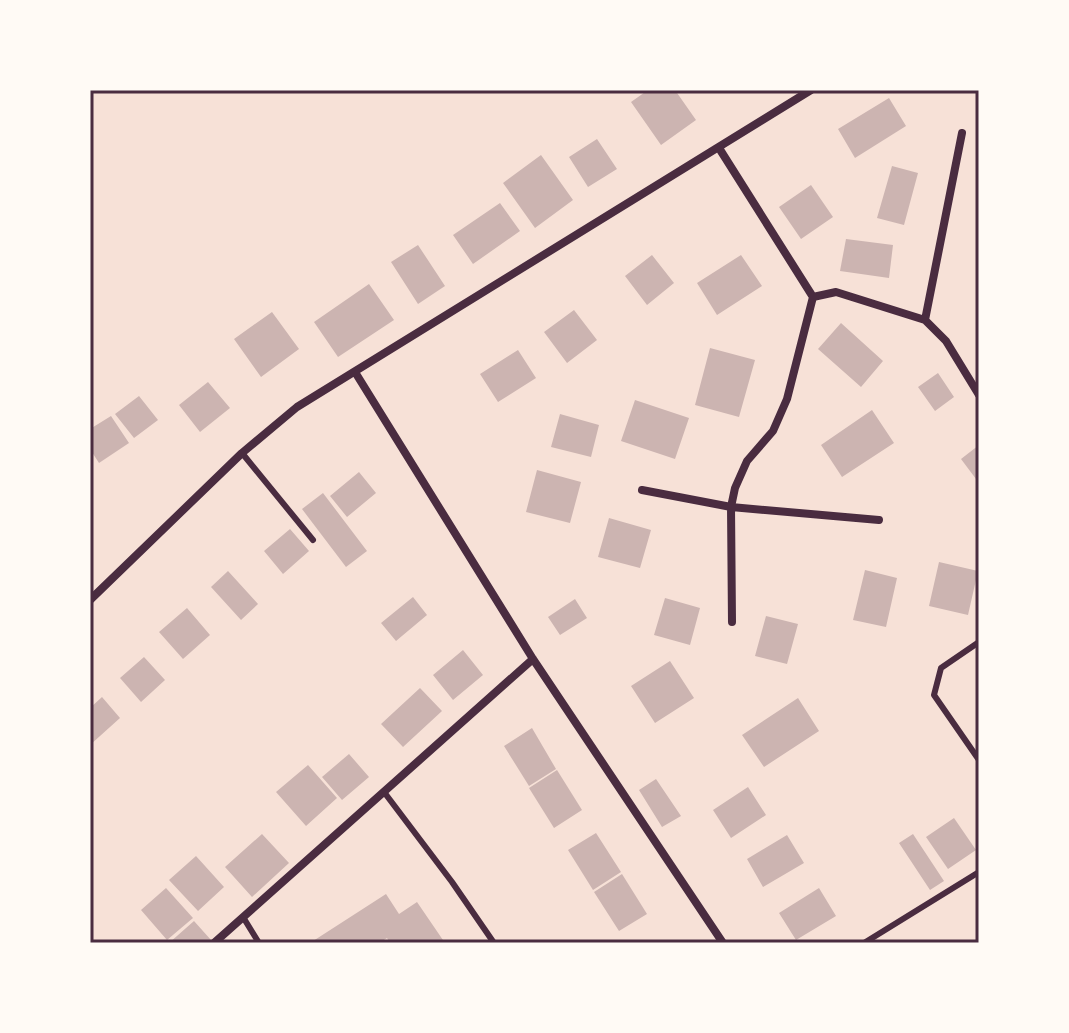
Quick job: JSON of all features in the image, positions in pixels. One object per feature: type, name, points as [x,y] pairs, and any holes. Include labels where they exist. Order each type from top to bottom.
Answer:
[{"type":"street","points":[[90,600],[242,453],[297,407],[811,90]]},
{"type":"street","points":[[925,320],[962,133]]},
{"type":"street","points":[[719,148],[813,297],[787,399],[773,431],[747,461],[735,488],[731,507],[732,622]]},
{"type":"street","points":[[813,297],[836,292],[925,320],[946,341],[979,395]]},
{"type":"street","points":[[355,372],[533,659],[723,943]]},
{"type":"street","points":[[642,490],[731,507],[879,520]]},
{"type":"street","points":[[214,943],[533,659]]},
{"type":"lane","points":[[242,453],[313,540]]},
{"type":"lane","points":[[979,642],[941,668],[934,695],[979,760]]},
{"type":"lane","points":[[384,792],[494,943]]},
{"type":"lane","points":[[864,943],[979,872]]},
{"type":"lane","points":[[243,917],[259,943]]},
{"type":"building","points":[[648,90],[675,90],[696,120],[661,145],[631,102]]},
{"type":"building","points":[[889,98],[906,126],[855,158],[838,129]]},
{"type":"building","points":[[597,139],[617,169],[588,187],[569,157]]},
{"type":"building","points":[[541,155],[573,200],[535,228],[503,183]]},
{"type":"building","points":[[892,166],[918,173],[904,225],[877,218]]},
{"type":"building","points":[[811,185],[833,217],[801,239],[779,207]]},
{"type":"building","points":[[500,203],[520,231],[473,264],[453,235]]},
{"type":"building","points":[[846,239],[893,245],[889,278],[840,271]]},
{"type":"building","points":[[418,245],[445,286],[418,304],[391,262]]},
{"type":"building","points":[[652,255],[674,283],[647,305],[625,276]]},
{"type":"building","points":[[741,255],[762,286],[717,315],[697,283]]},
{"type":"building","points":[[369,284],[394,320],[338,357],[314,322]]},
{"type":"building","points":[[574,310],[597,340],[567,363],[544,332]]},
{"type":"building","points":[[272,312],[299,349],[261,377],[234,339]]},
{"type":"building","points":[[841,323],[883,361],[861,387],[818,349]]},
{"type":"building","points":[[710,348],[755,360],[739,417],[695,405]]},
{"type":"building","points":[[518,350],[536,378],[498,402],[480,374]]},
{"type":"building","points":[[938,373],[954,397],[935,411],[918,387]]},
{"type":"building","points":[[208,382],[230,408],[200,432],[179,405]]},
{"type":"building","points":[[139,396],[158,420],[134,438],[115,414]]},
{"type":"building","points":[[635,400],[689,418],[675,459],[621,441]]},
{"type":"building","points":[[872,410],[894,443],[842,477],[821,445]]},
{"type":"building","points":[[560,414],[599,425],[591,457],[551,447]]},
{"type":"building","points":[[111,416],[129,443],[99,463],[90,449],[90,429]]},
{"type":"building","points":[[979,445],[979,483],[961,459]]},
{"type":"building","points":[[537,470],[581,482],[570,523],[526,512]]},
{"type":"building","points":[[359,472],[376,493],[347,517],[330,496]]},
{"type":"building","points":[[323,493],[367,551],[346,567],[302,509]]},
{"type":"building","points":[[609,518],[651,530],[640,568],[598,557]]},
{"type":"building","points":[[290,529],[309,551],[283,574],[264,551]]},
{"type":"building","points":[[939,562],[978,571],[968,615],[929,606]]},
{"type":"building","points":[[865,570],[897,578],[886,627],[853,620]]},
{"type":"building","points":[[228,571],[258,604],[241,620],[211,587]]},
{"type":"building","points":[[413,597],[427,615],[396,641],[381,623]]},
{"type":"building","points":[[665,598],[700,608],[690,645],[654,635]]},
{"type":"building","points":[[575,599],[587,618],[560,635],[548,617]]},
{"type":"building","points":[[187,608],[210,635],[183,659],[159,632]]},
{"type":"building","points":[[766,616],[798,624],[787,664],[755,656]]},
{"type":"building","points":[[463,650],[483,675],[453,700],[433,675]]},
{"type":"building","points":[[144,657],[165,680],[141,702],[120,678]]},
{"type":"building","points":[[670,661],[694,698],[655,723],[631,686]]},
{"type":"building","points":[[420,688],[442,711],[403,747],[381,724]]},
{"type":"building","points":[[102,697],[120,718],[90,745],[90,708]]},
{"type":"building","points":[[798,698],[819,731],[764,767],[742,735]]},
{"type":"building","points":[[532,728],[556,769],[529,786],[504,746]]},
{"type":"building","points":[[349,754],[369,777],[342,800],[322,777]]},
{"type":"building","points":[[308,765],[337,798],[306,826],[276,792]]},
{"type":"building","points":[[557,770],[582,810],[554,828],[529,788]]},
{"type":"building","points":[[656,779],[681,816],[662,827],[639,790]]},
{"type":"building","points":[[748,787],[766,815],[731,838],[713,810]]},
{"type":"building","points":[[954,818],[976,850],[948,869],[926,837]]},
{"type":"building","points":[[596,833],[621,872],[593,890],[568,850]]},
{"type":"building","points":[[262,834],[289,863],[252,897],[225,867]]},
{"type":"building","points":[[913,834],[944,881],[930,890],[899,843]]},
{"type":"building","points":[[787,835],[804,863],[763,887],[747,859]]},
{"type":"building","points":[[196,856],[224,887],[198,911],[169,880]]},
{"type":"building","points":[[622,874],[647,914],[619,931],[594,892]]},
{"type":"building","points":[[166,888],[193,918],[167,940],[141,910]]},
{"type":"building","points":[[819,888],[836,916],[796,940],[779,913]]},
{"type":"building","points":[[386,894],[399,914],[417,902],[445,943],[390,943],[387,938],[379,943],[310,943]]},
{"type":"building","points":[[194,921],[211,940],[209,943],[169,943]]}]
